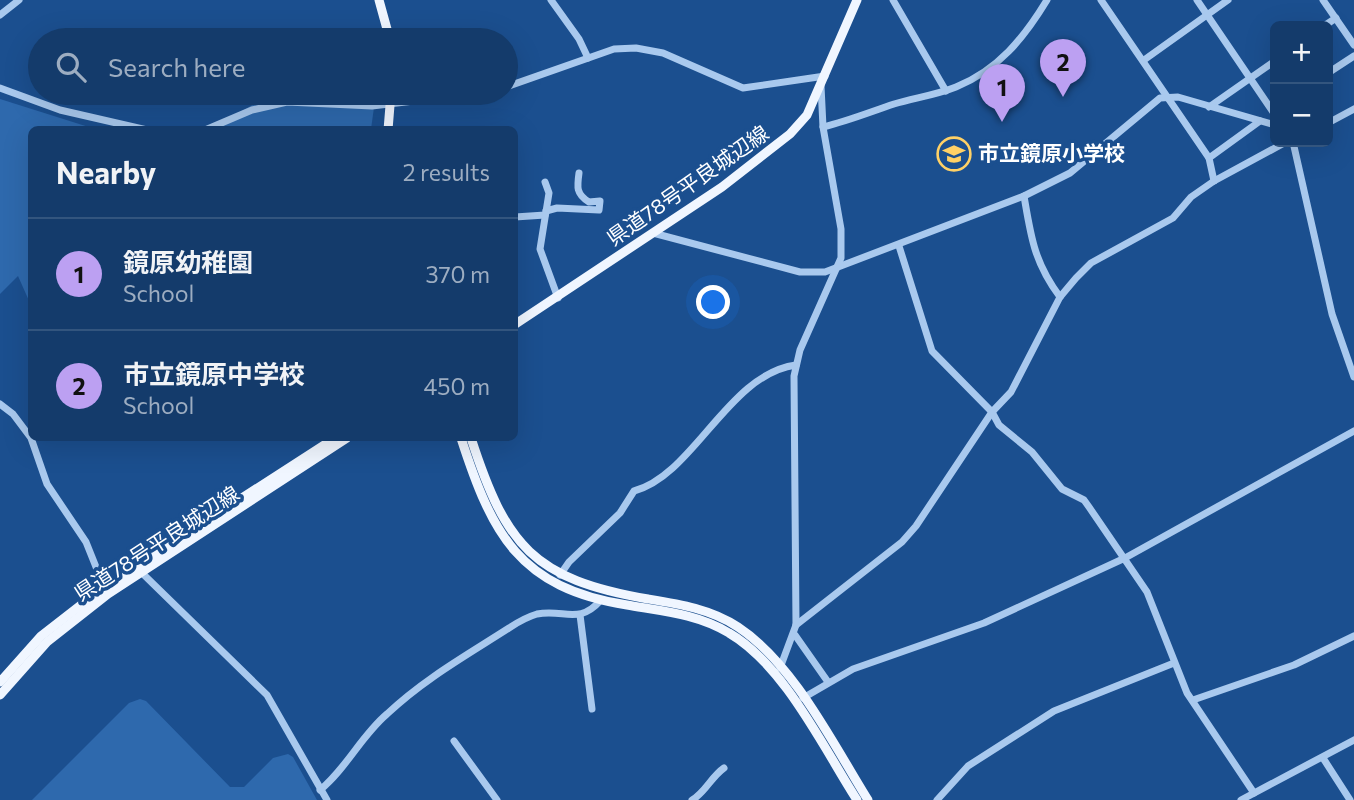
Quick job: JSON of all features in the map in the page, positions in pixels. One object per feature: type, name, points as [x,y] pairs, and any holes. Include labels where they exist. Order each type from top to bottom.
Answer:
[{"type":"main road","points":[[379,0],[387,28]]},
{"type":"main road","name":"県道78号平良城辺線","points":[[518,323],[722,187],[790,134],[807,116],[857,0]]},
{"type":"main road","points":[[388,126],[390,105]]},
{"type":"main road","name":"県道78号平良城辺線","points":[[0,682],[41,636],[104,587],[330,441]]},
{"type":"main road","name":"県道78号平良城辺線","points":[[0,695],[47,642],[108,594],[342,441]]},
{"type":"main road","points":[[462,441],[490,516],[512,549],[547,580],[601,600],[678,613],[711,624],[750,648],[778,671],[857,800]]},
{"type":"main road","points":[[472,441],[489,489],[505,523],[526,550],[560,575],[594,589],[702,610],[740,628],[803,698],[868,800]]},
{"type":"street","points":[[0,15],[19,0]]},
{"type":"street","points":[[551,0],[579,39],[588,58]]},
{"type":"street","points":[[893,0],[946,91]]},
{"type":"street","points":[[823,127],[946,91],[975,78],[1007,57],[1047,0]]},
{"type":"street","points":[[1101,0],[1209,158],[1214,181]]},
{"type":"street","points":[[1197,0],[1270,106]]},
{"type":"street","points":[[1144,60],[1228,0]]},
{"type":"street","points":[[1323,0],[1354,45]]},
{"type":"street","points":[[1332,21],[1336,18]]},
{"type":"street","points":[[518,83],[614,49],[663,52],[723,82],[743,88],[823,81],[823,127],[841,229],[839,268],[796,365],[793,393],[796,625],[795,635],[778,671]]},
{"type":"street","points":[[1333,70],[1354,56]]},
{"type":"street","points":[[1209,107],[1270,65]]},
{"type":"street","points":[[0,88],[28,98]]},
{"type":"street","points":[[653,233],[800,272],[839,268],[1024,196],[1070,173],[1160,98],[1167,96],[1270,124]]},
{"type":"street","points":[[46,105],[130,126]]},
{"type":"street","points":[[214,126],[252,110],[274,105]]},
{"type":"street","points":[[351,105],[374,105]]},
{"type":"street","points":[[1333,120],[1354,109]]},
{"type":"street","points":[[1209,158],[1259,121]]},
{"type":"street","points":[[796,625],[902,542],[992,412],[1011,391],[1026,368],[1059,297],[1091,263],[1173,218],[1191,197],[1214,181],[1277,147]]},
{"type":"street","points":[[1294,147],[1332,314],[1354,377]]},
{"type":"street","points":[[518,217],[546,213],[557,208],[599,210],[600,201],[589,202],[579,194],[576,188],[579,173]]},
{"type":"street","points":[[545,183],[549,193],[540,249],[558,298]]},
{"type":"street","points":[[575,210],[579,194]]},
{"type":"street","points":[[1024,196],[1034,252],[1043,274],[1059,297]]},
{"type":"street","points":[[898,246],[932,351],[992,412],[999,425],[1032,452],[1062,489],[1084,500],[1153,603],[1174,663],[1193,701],[1254,793]]},
{"type":"street","points":[[560,575],[569,562],[620,513],[634,491],[645,488],[678,461],[720,415],[770,372],[796,365]]},
{"type":"street","points":[[0,404],[13,414],[28,434]]},
{"type":"street","points":[[803,698],[853,669],[984,623],[1125,558],[1354,431]]},
{"type":"street","points":[[32,441],[47,484],[86,542],[104,587]]},
{"type":"street","points":[[142,573],[267,695],[327,800]]},
{"type":"street","points":[[320,790],[385,715],[446,667],[524,618],[539,614],[580,615],[592,611],[601,600]]},
{"type":"street","points":[[580,615],[592,709]]},
{"type":"street","points":[[795,635],[828,682]]},
{"type":"street","points":[[1193,701],[1294,665],[1354,636]]},
{"type":"street","points":[[937,800],[968,765],[1054,711],[1174,663]]},
{"type":"street","points":[[1241,800],[1354,740]]},
{"type":"street","points":[[454,741],[497,800]]},
{"type":"street","points":[[1323,758],[1350,800]]},
{"type":"street","points":[[692,800],[697,798],[710,778],[724,768]]},
{"type":"shaded area","points":[[0,99],[86,126],[28,126],[28,298],[18,276],[0,294]]},
{"type":"shaded area","points":[[252,105],[374,105],[371,126],[214,126]]},
{"type":"shaded area","points":[[140,699],[146,701],[230,787],[244,787],[273,758],[288,754],[293,757],[317,800],[32,800],[129,703]]},
{"type":"place","name":"市立鏡原中学校","points":[[1063,97]]},
{"type":"place","name":"鏡原幼稚園","points":[[1002,122]]},
{"type":"place","name":"市立鏡原小学校","points":[[954,154]]}]
